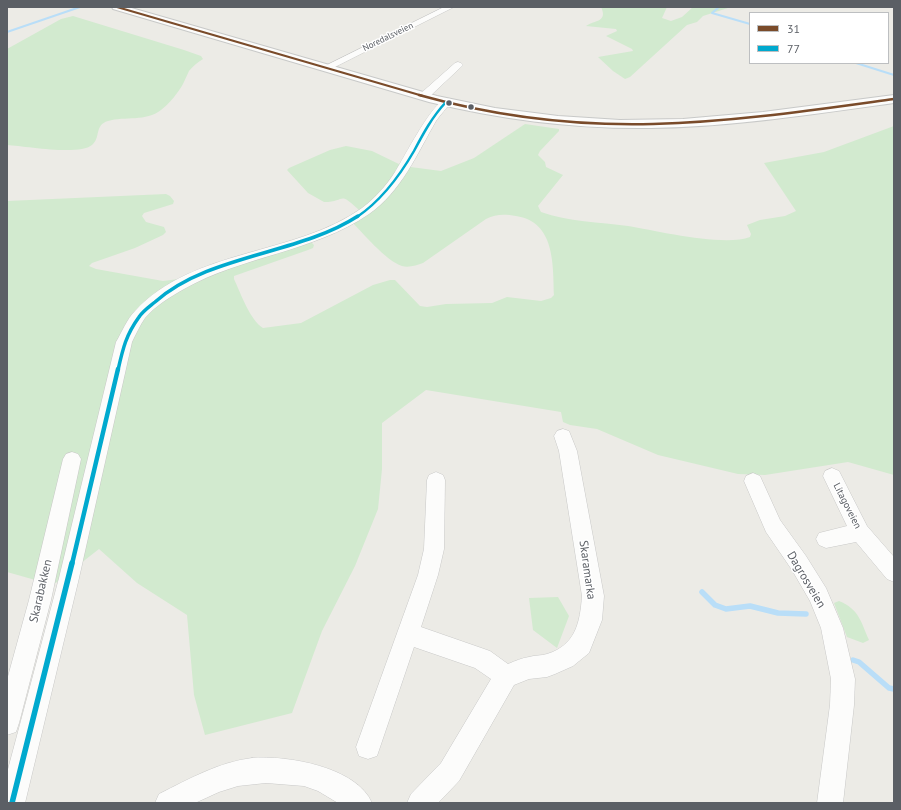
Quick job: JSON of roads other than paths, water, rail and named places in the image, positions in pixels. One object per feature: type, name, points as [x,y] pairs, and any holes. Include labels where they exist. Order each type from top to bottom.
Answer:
[{"type":"main road","points":[[117,7],[446,102],[496,112],[552,120],[640,124],[683,123],[725,120],[894,99]]},
{"type":"street","name":"Noredalsveien","points":[[326,68],[450,7]]},
{"type":"street","points":[[424,96],[458,65]]},
{"type":"street","points":[[12,803],[69,578],[124,342],[130,327],[139,314],[156,299],[190,279],[226,265],[320,236],[366,211],[380,199],[398,178],[432,118],[446,102]]},
{"type":"street","name":"Skaramarka","points":[[506,676],[529,668],[547,666],[565,658],[581,645],[591,620],[593,596],[568,451],[563,436]]},
{"type":"street","name":"Skarabakken","points":[[7,723],[40,600],[72,459]]},
{"type":"street","name":"Litagoveien","points":[[832,476],[860,532],[894,572]]},
{"type":"street","points":[[368,747],[428,575],[434,549],[436,480]]},
{"type":"street","name":"Dagrosveien","points":[[753,481],[773,526],[799,563],[818,595],[832,628],[843,679],[841,712],[830,803]]},
{"type":"street","points":[[826,539],[860,532]]},
{"type":"street","points":[[408,634],[482,659],[506,676],[450,772],[420,803]]},
{"type":"street","points":[[168,803],[211,782],[248,771],[286,770],[310,774],[339,787],[359,803]]},
{"type":"waterway","points":[[7,32],[80,7]]},
{"type":"waterway","points":[[719,7],[712,13],[749,24]]},
{"type":"waterway","points":[[859,64],[894,75]]},
{"type":"waterway","points":[[702,592],[715,605],[726,609],[750,606],[778,613],[806,614]]},
{"type":"waterway","points":[[853,660],[859,662],[889,688],[894,689]]}]
